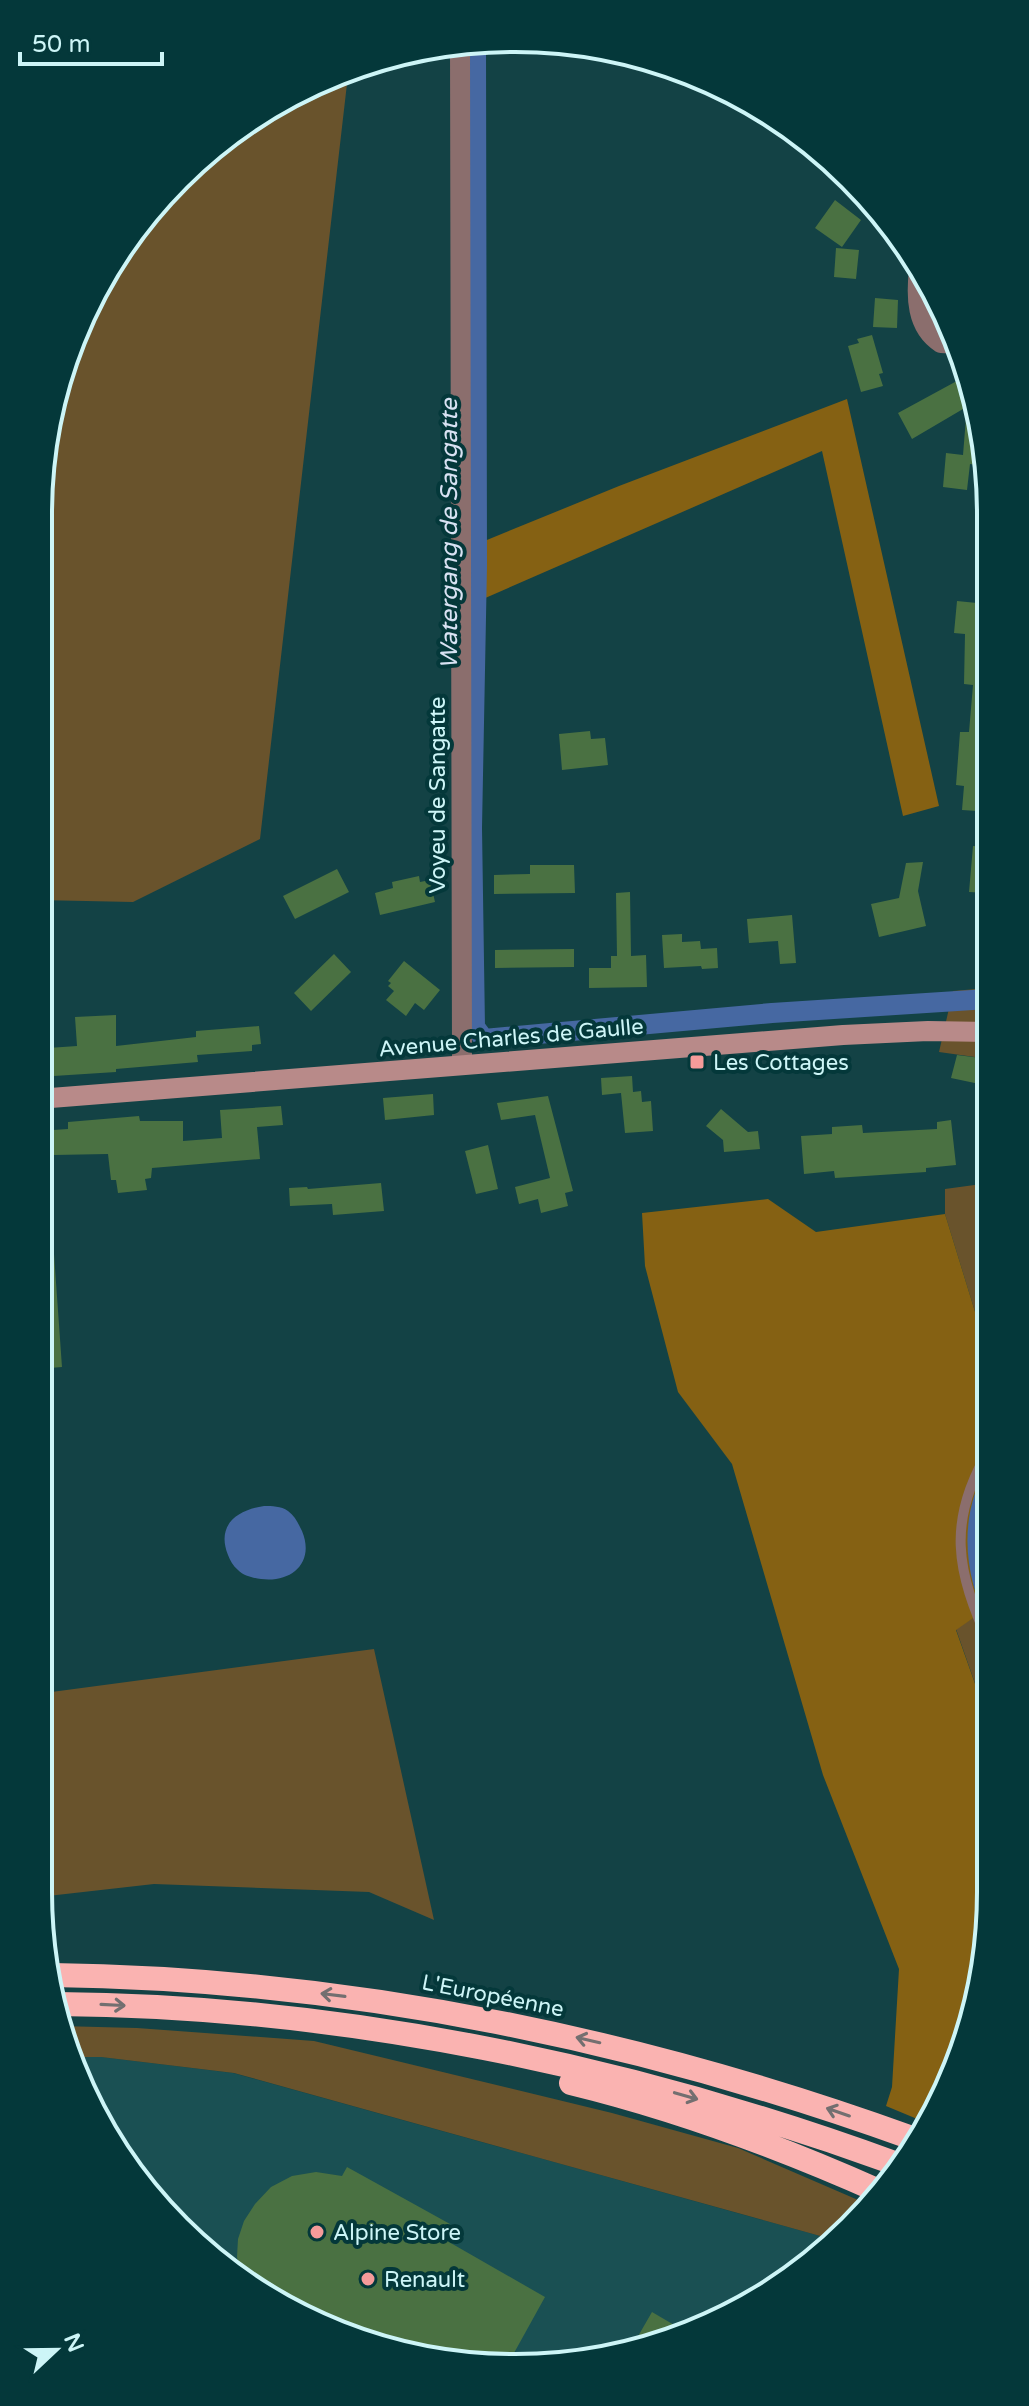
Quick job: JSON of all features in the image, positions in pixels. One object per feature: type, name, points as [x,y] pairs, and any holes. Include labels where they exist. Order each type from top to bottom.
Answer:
[{"type":"highway","name":"L'Européenne","points":[[60,1975],[274,1988],[493,2020],[602,2043],[723,2076],[907,2136]]},
{"type":"highway","points":[[66,2004],[205,2011],[336,2024],[480,2047],[631,2080],[772,2120],[889,2161]]},
{"type":"highway","points":[[336,2024],[670,2110],[782,2150],[869,2187]]},
{"type":"main road","name":"Avenue Charles de Gaulle","points":[[52,1098],[881,1032],[977,1032]]},
{"type":"street","name":"Voyeu de Sangatte","points":[[460,55],[462,1065]]},
{"type":"street","points":[[918,290],[918,307],[926,327],[944,343]]},
{"type":"lane","points":[[977,1472],[968,1488],[960,1540],[967,1589],[977,1613]]},
{"type":"shaded area","points":[[347,84],[260,839],[133,902],[52,900],[52,514],[56,454],[68,395],[87,338],[114,283],[148,233],[187,187],[258,130],[283,114]]},
{"type":"shaded area","points":[[847,399],[939,806],[903,816],[822,451],[483,599],[482,542]]},
{"type":"shaded area","points":[[977,989],[977,1057],[939,1052],[953,991]]},
{"type":"shaded area","points":[[977,1185],[977,1315],[945,1214],[945,1189]]},
{"type":"shaded area","points":[[768,1199],[816,1232],[945,1214],[977,1315],[977,1539],[973,1583],[977,1615],[956,1630],[977,1689],[976,1922],[961,2011],[942,2068],[917,2119],[886,2106],[892,2087],[899,1969],[823,1775],[732,1464],[678,1392],[645,1266],[642,1213]]},
{"type":"shaded area","points":[[977,1615],[977,1689],[956,1629]]},
{"type":"shaded area","points":[[374,1649],[434,1920],[369,1892],[154,1884],[52,1896],[52,1692]]},
{"type":"shaded area","points":[[73,2026],[314,2041],[612,2113],[738,2148],[858,2200],[822,2236],[234,2073],[83,2057]]},
{"type":"shaded area","points":[[83,2057],[233,2073],[822,2236],[771,2276],[719,2306],[663,2329],[605,2345],[545,2353],[484,2353],[395,2338],[338,2319],[283,2292],[233,2258],[187,2219],[130,2148],[100,2096]]},
{"type":"water","points":[[977,1488],[977,1596],[969,1566],[968,1524]]},
{"type":"water","points":[[264,1506],[279,1507],[290,1513],[299,1525],[305,1542],[303,1561],[291,1574],[282,1578],[261,1579],[243,1574],[232,1563],[225,1544],[231,1521],[245,1511]]},
{"type":"building","points":[[835,200],[861,220],[842,247],[815,228]]},
{"type":"building","points":[[836,248],[859,250],[856,279],[834,277]]},
{"type":"building","points":[[875,298],[898,300],[897,328],[873,327]]},
{"type":"building","points":[[872,335],[883,373],[879,374],[883,386],[861,392],[848,346],[859,343],[857,339]]},
{"type":"building","points":[[957,381],[963,409],[912,439],[898,413]]},
{"type":"building","points":[[967,418],[974,465],[970,464],[967,490],[943,487],[946,453],[963,455]]},
{"type":"building","points":[[957,601],[977,603],[977,811],[962,810],[964,786],[956,785],[960,732],[969,732],[973,685],[964,684],[965,634],[954,633]]},
{"type":"building","points":[[590,731],[591,739],[605,738],[608,765],[562,770],[559,734]]},
{"type":"building","points":[[973,846],[977,846],[977,892],[969,892]]},
{"type":"building","points":[[923,862],[918,891],[926,926],[879,937],[871,904],[899,898],[906,863]]},
{"type":"building","points":[[530,865],[574,865],[575,893],[494,894],[494,875],[530,874]]},
{"type":"building","points":[[337,869],[349,892],[295,919],[283,896]]},
{"type":"building","points":[[419,876],[420,882],[430,880],[435,902],[380,915],[375,893],[393,888],[392,882]]},
{"type":"building","points":[[630,892],[631,956],[646,955],[647,987],[589,988],[589,968],[611,968],[611,956],[617,956],[616,893]]},
{"type":"building","points":[[792,915],[796,963],[780,964],[778,941],[749,943],[747,919]]},
{"type":"building","points":[[682,934],[682,942],[700,941],[701,949],[717,948],[718,968],[664,968],[662,935]]},
{"type":"building","points":[[574,949],[574,967],[495,968],[495,950]]},
{"type":"building","points":[[334,954],[351,972],[311,1011],[294,993]]},
{"type":"building","points":[[404,961],[440,990],[424,1010],[415,1003],[406,1016],[386,1000],[394,991],[388,986],[391,983],[388,981]]},
{"type":"building","points":[[116,1015],[116,1046],[196,1037],[196,1031],[259,1026],[261,1044],[252,1045],[252,1051],[197,1055],[198,1062],[52,1076],[52,1048],[77,1046],[75,1017]]},
{"type":"building","points":[[957,1055],[977,1058],[977,1083],[951,1078]]},
{"type":"building","points":[[632,1076],[633,1092],[641,1091],[642,1102],[651,1101],[653,1131],[625,1133],[621,1093],[602,1095],[601,1078]]},
{"type":"building","points":[[433,1094],[434,1115],[385,1120],[383,1098]]},
{"type":"building","points":[[548,1096],[573,1191],[565,1193],[568,1206],[541,1213],[538,1199],[519,1204],[515,1187],[550,1178],[535,1115],[501,1120],[497,1103]]},
{"type":"building","points":[[281,1106],[283,1125],[257,1127],[260,1159],[152,1168],[151,1178],[145,1179],[147,1190],[118,1193],[116,1180],[111,1180],[108,1154],[54,1155],[53,1130],[68,1129],[68,1122],[139,1116],[140,1121],[183,1121],[183,1141],[222,1138],[220,1110]]},
{"type":"building","points":[[721,1109],[748,1132],[758,1131],[760,1149],[724,1152],[723,1140],[706,1126]]},
{"type":"building","points":[[951,1120],[956,1165],[926,1168],[926,1172],[835,1178],[834,1171],[804,1174],[801,1136],[832,1134],[832,1127],[862,1125],[863,1133],[937,1129],[937,1122]]},
{"type":"building","points":[[488,1145],[498,1189],[476,1194],[465,1151]]},
{"type":"building","points":[[381,1183],[384,1211],[333,1215],[332,1204],[290,1206],[289,1188]]},
{"type":"building","points":[[52,1254],[62,1367],[52,1368]]},
{"type":"building","points":[[347,2167],[450,2224],[442,2238],[545,2297],[513,2354],[424,2345],[366,2329],[283,2292],[238,2261],[238,2239],[244,2221],[271,2187],[292,2176],[316,2172],[342,2176]]},
{"type":"building","points":[[652,2312],[674,2325],[663,2329],[638,2337]]},
{"type":"waterway","name":"Watergang de Sangatte","points":[[476,54],[477,565],[472,828],[475,1027],[484,1039],[772,1013],[977,1000]]},
{"type":"place","name":"Les Cottages","points":[[697,1062]]},
{"type":"place","name":"Alpine Store","points":[[317,2232]]},
{"type":"place","name":"Renault","points":[[368,2279]]}]
